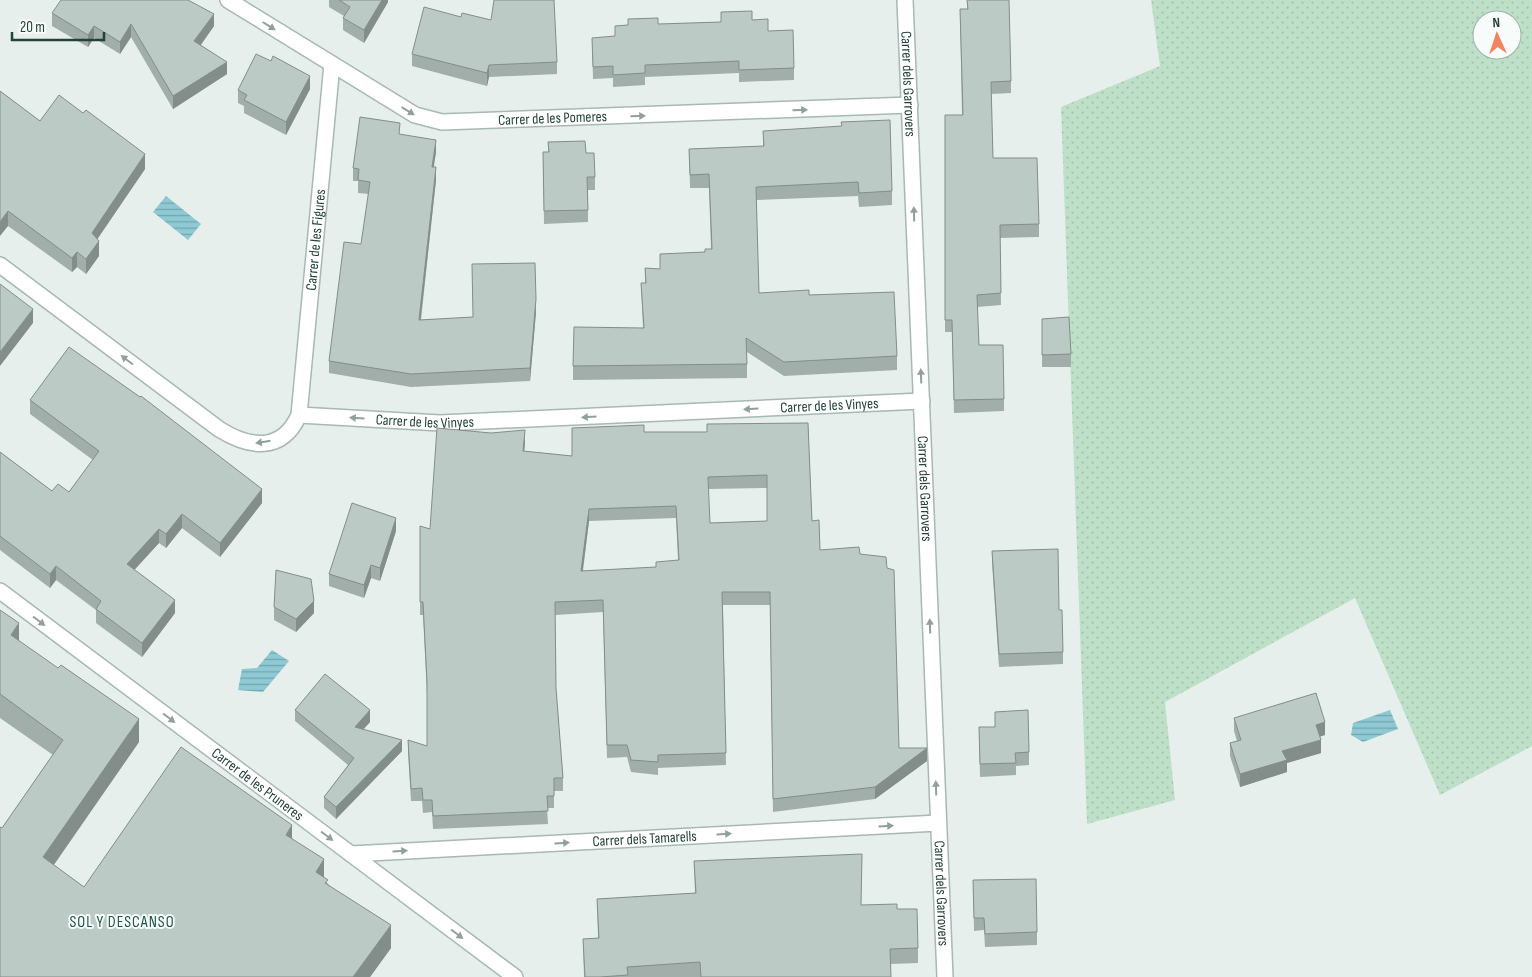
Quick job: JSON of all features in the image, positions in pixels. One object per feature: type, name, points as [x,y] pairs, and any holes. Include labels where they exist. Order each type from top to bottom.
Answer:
[{"type":"street","name":"Carrer de les Pomeres","points":[[228,0],[415,115],[442,122],[910,105]]},
{"type":"street","name":"Carrer dels Garrovers","points":[[904,0],[910,105],[945,977]]},
{"type":"street","name":"Carrer de les Figures","points":[[299,415],[332,64]]},
{"type":"street","points":[[0,265],[219,429],[238,441],[258,444],[281,438],[292,429],[299,415]]},
{"type":"street","name":"Carrer de les Vinyes","points":[[299,415],[440,423],[922,401]]},
{"type":"street","name":"Carrer de les Pruneres","points":[[0,592],[515,977]]},
{"type":"street","name":"Carrer dels Tamarells","points":[[351,854],[938,823]]},
{"type":"green space","points":[[1151,0],[1532,0],[1532,746],[1440,795],[1355,598],[1165,702],[1175,800],[1087,824],[1061,107],[1160,66]]},
{"type":"water","points":[[166,196],[201,224],[188,240],[153,212]]},
{"type":"water","points":[[272,650],[289,661],[263,692],[238,690],[242,669],[257,668]]},
{"type":"water","points":[[1390,710],[1398,729],[1363,742],[1351,735],[1353,723]]},
{"type":"building","points":[[61,0],[188,0],[214,14],[194,41],[227,62],[173,96],[131,24],[120,42],[94,26],[88,35],[52,13]]},
{"type":"building","points":[[339,0],[382,0],[364,30],[343,18],[350,7]]},
{"type":"building","points":[[494,0],[554,0],[557,62],[489,65],[487,73],[412,54],[424,7],[461,17],[462,13],[491,20]]},
{"type":"building","points":[[967,0],[1009,0],[1011,81],[991,82],[993,158],[1037,158],[1039,224],[1000,225],[1001,293],[977,295],[979,345],[1003,345],[1004,399],[954,400],[952,320],[945,320],[945,115],[963,115],[960,9],[968,9]]},
{"type":"building","points":[[752,11],[752,20],[768,19],[768,31],[793,30],[794,68],[739,70],[739,61],[645,65],[645,73],[613,75],[613,66],[593,67],[592,38],[615,36],[615,26],[628,25],[628,19],[658,18],[658,24],[721,22],[721,12]]},
{"type":"building","points":[[256,54],[271,61],[273,56],[310,76],[286,122],[244,100],[247,95],[238,90]]},
{"type":"building","points":[[0,91],[40,121],[59,95],[83,113],[86,110],[145,154],[92,233],[99,241],[86,259],[77,252],[72,258],[8,211],[0,222]]},
{"type":"building","points":[[360,117],[400,123],[399,134],[436,140],[432,167],[436,167],[419,320],[473,317],[472,264],[535,263],[536,299],[530,368],[411,374],[329,361],[344,242],[361,244],[370,182],[358,180],[359,169],[353,168]]},
{"type":"building","points":[[890,120],[892,191],[859,193],[858,182],[756,187],[759,293],[809,290],[809,295],[894,292],[897,356],[784,362],[746,338],[747,364],[573,366],[574,327],[644,328],[641,283],[646,283],[645,268],[660,269],[660,254],[705,252],[705,249],[712,249],[709,174],[690,175],[689,149],[764,146],[763,131],[842,126],[841,122]]},
{"type":"building","points":[[585,141],[586,153],[594,153],[595,177],[587,177],[588,210],[544,211],[543,152],[549,152],[548,142]]},
{"type":"building","points":[[0,284],[33,309],[0,352]]},
{"type":"building","points":[[1069,317],[1071,354],[1042,355],[1042,319]]},
{"type":"building","points":[[69,347],[141,396],[262,489],[220,543],[182,514],[166,534],[159,529],[127,564],[175,600],[142,643],[96,609],[101,601],[56,566],[50,574],[0,536],[0,452],[52,491],[58,484],[69,492],[99,451],[30,400]]},
{"type":"building","points":[[808,423],[812,521],[819,520],[820,550],[859,547],[860,554],[886,557],[887,568],[894,570],[899,748],[927,748],[875,787],[773,799],[770,592],[722,592],[726,753],[658,755],[658,762],[631,760],[627,745],[607,745],[603,600],[555,602],[556,688],[563,778],[554,778],[554,796],[547,796],[548,811],[433,816],[432,800],[423,800],[422,788],[411,789],[408,740],[427,746],[427,682],[423,602],[420,602],[420,526],[430,529],[437,428],[491,433],[525,430],[523,451],[572,456],[572,428],[644,425],[644,432],[707,432],[707,424]],"holes":[[[767,475],[767,521],[710,523],[708,477]],[[676,506],[679,560],[656,562],[656,567],[581,571],[589,509]]]},
{"type":"building","points":[[352,503],[396,518],[380,568],[371,565],[364,585],[329,574]]},
{"type":"building","points":[[1058,549],[1059,610],[1062,610],[1063,652],[999,654],[992,551]]},
{"type":"building","points":[[276,570],[311,579],[314,601],[296,619],[274,607]]},
{"type":"building","points":[[0,610],[19,623],[11,635],[58,668],[61,665],[139,719],[43,857],[84,887],[181,747],[292,825],[286,835],[324,859],[316,872],[328,880],[325,883],[391,925],[353,977],[0,977],[0,827],[2,828],[63,740],[0,694]]},
{"type":"building","points":[[325,674],[370,710],[355,727],[402,740],[336,807],[324,797],[354,758],[295,710]]},
{"type":"building","points":[[1316,693],[1325,722],[1316,725],[1321,740],[1282,751],[1287,760],[1240,774],[1230,743],[1241,740],[1234,718]]},
{"type":"building","points":[[1028,710],[1029,752],[1015,753],[1016,763],[980,764],[979,727],[995,727],[995,712]]},
{"type":"building","points":[[862,854],[861,905],[897,904],[897,909],[917,909],[918,948],[890,949],[891,977],[701,977],[700,962],[627,967],[628,975],[585,977],[583,939],[599,938],[597,899],[696,893],[694,861]]},
{"type":"building","points":[[1036,879],[1037,932],[985,934],[984,918],[974,918],[973,880]]},
{"type":"district","name":"SOL Y DESCANSO","points":[[122,922]]}]
